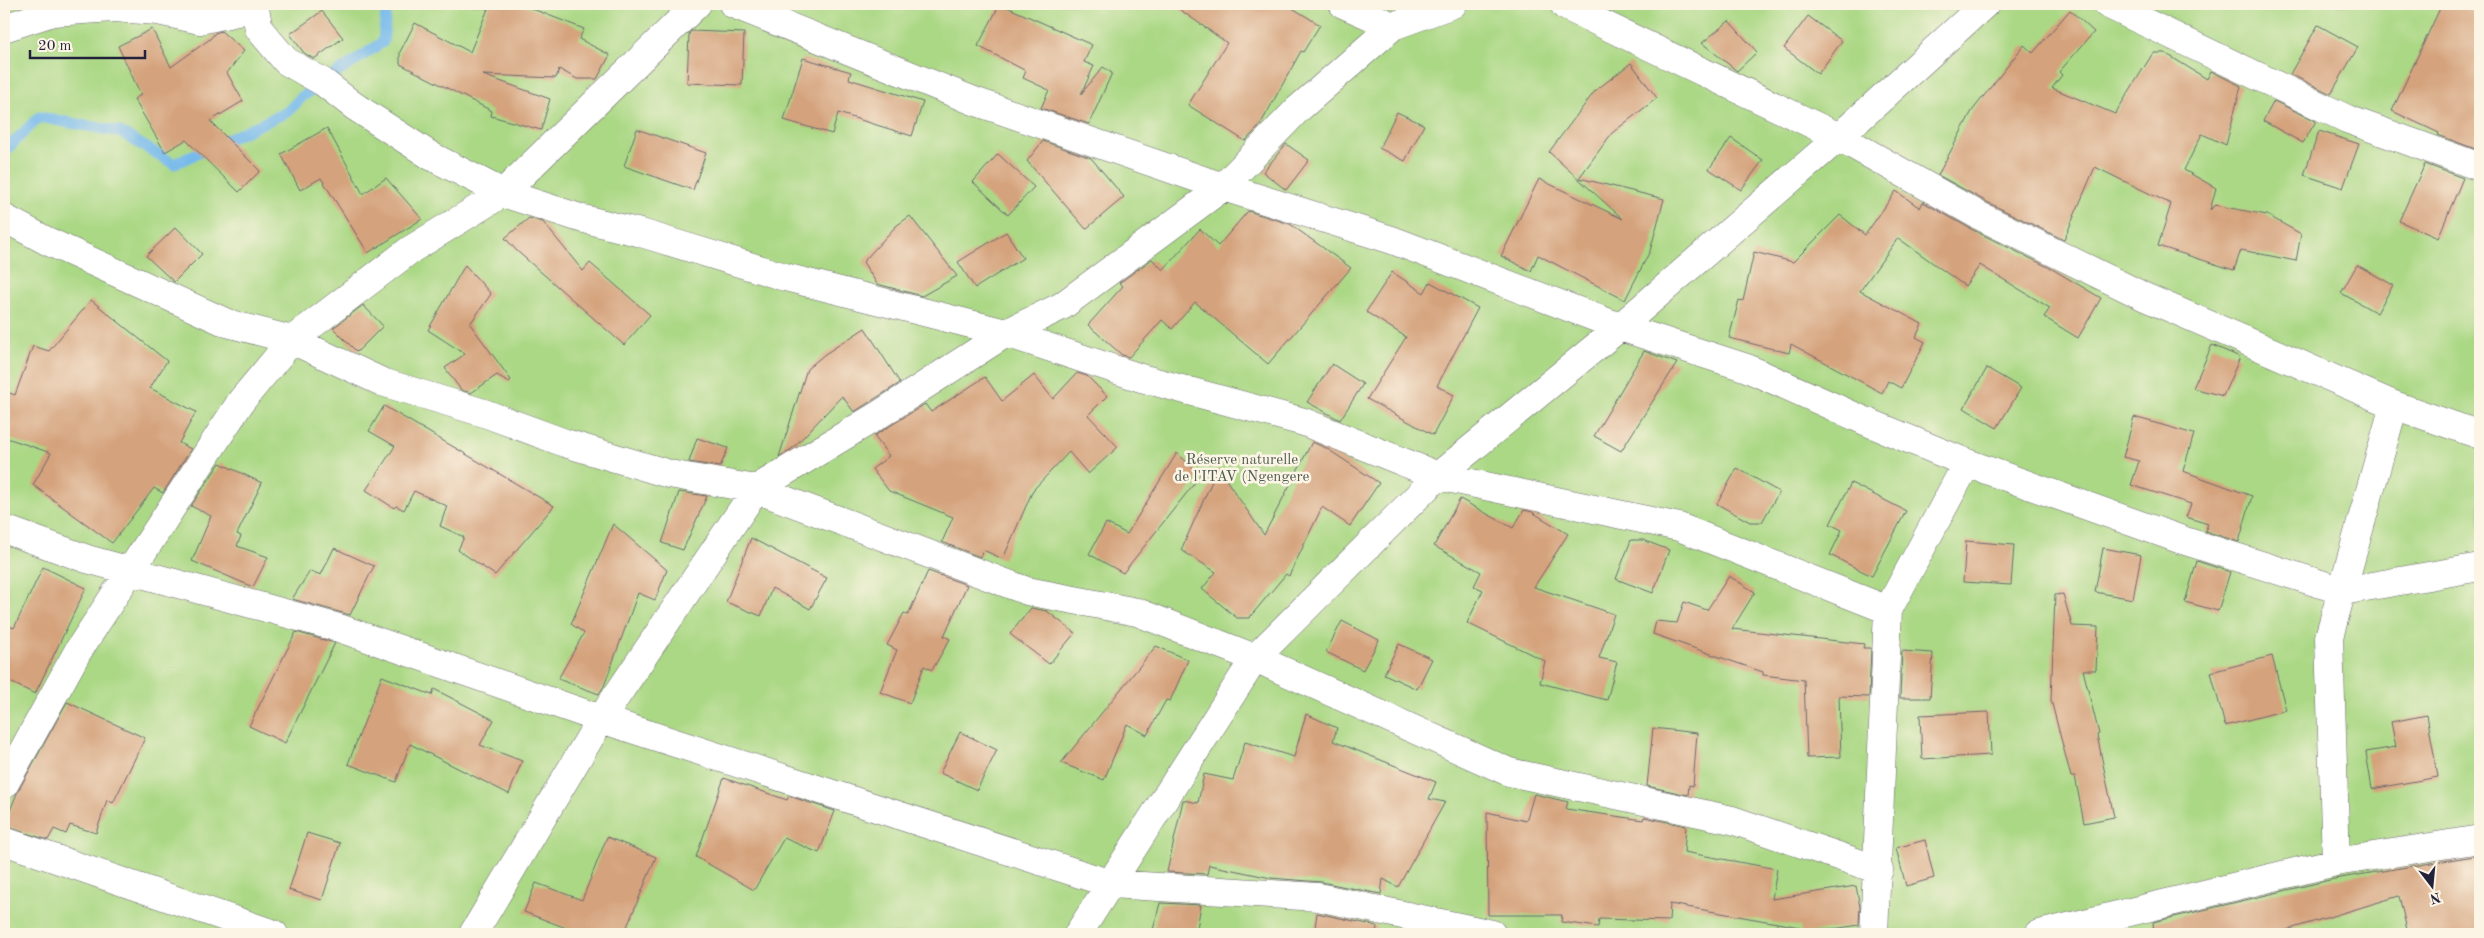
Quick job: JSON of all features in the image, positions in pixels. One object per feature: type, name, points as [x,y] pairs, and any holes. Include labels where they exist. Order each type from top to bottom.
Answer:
[{"type":"street","points":[[4,28],[53,12],[114,8],[158,11],[200,20],[237,12],[244,4]]},
{"type":"street","points":[[254,4],[259,29],[286,61],[324,82],[354,106],[431,156],[503,193],[580,218],[641,233],[785,276],[1006,333],[1141,378],[1304,422],[1438,476],[1679,527],[1888,610]]},
{"type":"street","points":[[4,785],[78,651],[242,400],[292,340],[410,250],[503,193],[697,4]]},
{"type":"street","points":[[733,4],[974,101],[1224,187],[1392,240],[1620,327],[1747,368],[1865,421],[1967,463],[2182,540],[2343,591],[2480,567]]},
{"type":"street","points":[[1342,4],[1393,26]]},
{"type":"street","points":[[473,934],[601,719],[756,490],[877,416],[1006,333],[1062,306],[1224,187],[1297,110],[1393,26],[1453,4]]},
{"type":"street","points":[[1567,4],[1839,137],[1978,215],[2145,296],[2394,405],[2480,434]]},
{"type":"street","points":[[1078,934],[1255,658],[1438,476],[1620,327],[1839,137],[1985,4]]},
{"type":"street","points":[[2107,4],[2347,119],[2480,167]]},
{"type":"street","points":[[4,218],[227,323],[292,340],[382,382],[484,413],[565,443],[668,474],[756,490],[1027,591],[1137,612],[1255,658],[1509,772],[1732,820],[1879,870]]},
{"type":"street","points":[[2336,862],[2329,637],[2394,405]]},
{"type":"street","points":[[1874,934],[1879,870],[1888,610],[1967,463]]},
{"type":"street","points":[[4,529],[87,559],[338,628],[601,719],[1111,884],[1318,897],[1492,934]]},
{"type":"street","points":[[2039,934],[2336,862],[2480,839]]},
{"type":"street","points":[[4,841],[274,934]]},
{"type":"green space","name":"Réserve naturelle de l'ITAV (Ngengere","points":[[4,4],[2480,4],[2480,934],[4,934]]},
{"type":"building","points":[[490,4],[520,4],[584,29],[579,39],[610,55],[597,79],[577,79],[559,69],[556,78],[483,75],[550,99],[541,130],[491,116],[492,111],[400,64],[400,52],[415,23],[470,52]]},
{"type":"building","points":[[1000,4],[1092,45],[1084,62],[1094,66],[1081,94],[1103,67],[1112,73],[1089,124],[1041,108],[1049,90],[1023,78],[1026,71],[978,46]]},
{"type":"building","points":[[1172,4],[1286,4],[1320,25],[1303,52],[1301,51],[1259,127],[1245,141],[1188,105],[1227,43]]},
{"type":"building","points":[[2442,4],[2480,4],[2480,145],[2478,150],[2438,135],[2439,133],[2392,111]]},
{"type":"building","points":[[2070,10],[2094,32],[2059,72],[2062,75],[2052,88],[2115,114],[2153,53],[2165,53],[2207,79],[2211,71],[2241,86],[2226,145],[2202,134],[2184,170],[2216,188],[2210,210],[2215,205],[2267,215],[2301,234],[2296,261],[2241,250],[2234,270],[2158,246],[2171,204],[2095,167],[2064,240],[1985,201],[1938,175],[1972,111],[2024,45],[2033,53]]},
{"type":"building","points":[[322,11],[343,38],[314,59],[304,53],[290,34]]},
{"type":"building","points":[[1808,16],[1842,41],[1818,74],[1784,48]]},
{"type":"building","points":[[1729,21],[1757,52],[1737,71],[1702,43]]},
{"type":"building","points":[[2318,25],[2358,47],[2331,94],[2290,74]]},
{"type":"building","points":[[152,29],[171,67],[210,39],[215,33],[221,31],[244,51],[227,73],[243,101],[210,121],[260,171],[239,192],[186,140],[165,152],[134,99],[141,95],[118,46]]},
{"type":"building","points":[[691,31],[744,33],[742,85],[687,83],[689,34]]},
{"type":"building","points":[[803,58],[851,72],[849,79],[923,102],[912,136],[838,113],[832,134],[784,120]]},
{"type":"building","points":[[1631,63],[1657,98],[1612,133],[1579,178],[1664,199],[1650,251],[1625,300],[1538,255],[1531,271],[1501,256],[1539,179],[1623,219],[1549,152],[1595,91]]},
{"type":"building","points":[[2274,101],[2316,121],[2303,143],[2263,121]]},
{"type":"building","points":[[1397,112],[1424,125],[1405,161],[1379,148]]},
{"type":"building","points":[[327,128],[363,194],[386,178],[422,219],[368,253],[321,178],[300,190],[281,154]]},
{"type":"building","points":[[637,129],[706,153],[693,190],[624,166]]},
{"type":"building","points":[[2319,131],[2359,144],[2343,188],[2304,175]]},
{"type":"building","points":[[1731,138],[1763,160],[1741,190],[1709,169]]},
{"type":"building","points":[[1043,141],[1091,158],[1124,197],[1086,229],[1027,161]]},
{"type":"building","points":[[1286,144],[1309,160],[1286,190],[1263,172]]},
{"type":"building","points":[[998,154],[1034,187],[1008,215],[973,182]]},
{"type":"building","points":[[2425,164],[2463,178],[2438,238],[2399,221]]},
{"type":"building","points":[[1896,191],[1920,208],[1923,202],[1971,229],[2052,269],[2101,298],[2078,338],[2044,317],[2050,308],[1980,265],[1965,286],[1898,238],[1860,291],[1922,324],[1916,337],[1925,342],[1901,388],[1888,381],[1882,393],[1791,344],[1789,353],[1729,338],[1739,300],[1743,301],[1754,252],[1793,262],[1840,215],[1865,235]]},
{"type":"building","points":[[1248,211],[1290,224],[1351,268],[1268,364],[1195,302],[1172,329],[1162,320],[1129,357],[1122,355],[1088,325],[1123,286],[1119,283],[1152,259],[1163,270],[1200,229],[1218,246]]},
{"type":"building","points":[[910,216],[957,276],[922,296],[877,284],[863,262],[896,226]]},
{"type":"building","points":[[529,218],[543,222],[583,271],[590,263],[650,315],[624,345],[517,251],[505,238]]},
{"type":"building","points":[[176,227],[202,254],[174,282],[146,256]]},
{"type":"building","points":[[1006,232],[1023,258],[975,288],[958,262]]},
{"type":"building","points":[[465,265],[491,294],[470,324],[511,380],[509,382],[497,375],[471,393],[461,390],[445,368],[465,354],[428,330]]},
{"type":"building","points":[[2357,265],[2393,285],[2377,313],[2341,293]]},
{"type":"building","points":[[1392,272],[1424,293],[1430,282],[1478,308],[1437,386],[1454,395],[1433,435],[1367,399],[1406,337],[1366,312]]},
{"type":"building","points":[[91,300],[167,361],[150,388],[196,412],[179,443],[191,449],[163,493],[154,488],[112,543],[33,485],[51,453],[4,437],[4,391],[15,395],[33,346],[49,351]]},
{"type":"building","points":[[363,305],[383,326],[357,352],[333,328]]},
{"type":"building","points":[[865,328],[900,383],[854,412],[842,396],[793,448],[779,457],[807,369],[825,354]]},
{"type":"building","points":[[2212,345],[2240,357],[2223,396],[2193,388]]},
{"type":"building","points":[[1644,351],[1677,363],[1621,451],[1594,436]]},
{"type":"building","points":[[1332,364],[1363,384],[1340,420],[1307,402]]},
{"type":"building","points":[[1987,368],[2021,388],[1997,428],[1964,408]]},
{"type":"building","points":[[1077,373],[1087,376],[1107,396],[1088,415],[1118,447],[1088,474],[1069,452],[1033,490],[1003,559],[983,550],[980,557],[942,542],[953,517],[889,491],[872,469],[889,456],[874,436],[925,404],[931,412],[985,377],[1002,401],[1034,375],[1053,399]]},
{"type":"building","points":[[384,406],[554,506],[495,575],[458,550],[464,537],[440,526],[447,506],[414,491],[404,510],[396,506],[394,508],[366,490],[395,446],[369,431]]},
{"type":"building","points":[[2134,417],[2194,434],[2183,471],[2252,496],[2239,542],[2205,531],[2208,524],[2186,517],[2191,504],[2131,485],[2139,461],[2123,457]]},
{"type":"building","points":[[697,438],[728,448],[720,467],[689,462]]},
{"type":"building","points":[[1312,442],[1326,448],[1379,483],[1350,526],[1322,507],[1289,576],[1286,574],[1249,618],[1237,618],[1202,589],[1216,572],[1181,550],[1218,468],[1264,535]]},
{"type":"building","points":[[1177,453],[1201,475],[1123,573],[1089,554],[1106,523],[1127,534]]},
{"type":"building","points":[[220,463],[262,483],[237,534],[241,536],[237,546],[268,557],[253,587],[192,561],[211,516],[191,506]]},
{"type":"building","points":[[1737,468],[1779,492],[1762,522],[1750,522],[1717,504]]},
{"type":"building","points":[[1851,483],[1906,511],[1872,576],[1830,555],[1842,530],[1830,524]]},
{"type":"building","points":[[679,492],[707,496],[683,550],[662,543]]},
{"type":"building","points":[[1460,499],[1513,528],[1524,510],[1532,512],[1568,534],[1534,587],[1614,614],[1599,658],[1617,662],[1607,700],[1540,683],[1545,661],[1467,623],[1483,590],[1474,586],[1481,572],[1434,546]]},
{"type":"building","points":[[613,524],[667,570],[655,600],[638,593],[604,686],[599,694],[558,679],[584,633],[571,624]]},
{"type":"building","points":[[751,538],[827,578],[810,609],[772,588],[761,616],[726,602]]},
{"type":"building","points":[[1631,540],[1643,540],[1669,550],[1653,593],[1616,579]]},
{"type":"building","points":[[1966,541],[2014,545],[2011,585],[1963,582]]},
{"type":"building","points":[[334,548],[374,566],[350,615],[292,599],[310,571],[321,575]]},
{"type":"building","points":[[2103,548],[2141,555],[2133,599],[2095,592]]},
{"type":"building","points":[[2197,561],[2230,572],[2218,611],[2185,602]]},
{"type":"building","points":[[43,567],[86,588],[35,694],[4,679],[4,624],[14,628]]},
{"type":"building","points":[[928,571],[967,585],[944,636],[950,639],[932,670],[924,666],[910,703],[880,692],[897,650],[887,645],[904,613],[908,615]]},
{"type":"building","points":[[1729,576],[1755,592],[1732,629],[1864,644],[1863,648],[1871,648],[1869,697],[1839,696],[1841,757],[1807,758],[1804,680],[1763,675],[1763,672],[1653,634],[1656,621],[1677,623],[1684,602],[1707,610]]},
{"type":"building","points":[[2063,594],[2072,626],[2098,627],[2096,670],[2083,670],[2099,734],[2097,735],[2114,817],[2084,823],[2075,776],[2071,777],[2051,700],[2055,595]]},
{"type":"building","points":[[1031,608],[1047,611],[1075,633],[1049,664],[1010,634]]},
{"type":"building","points":[[1342,621],[1379,640],[1363,670],[1326,652]]},
{"type":"building","points":[[296,632],[335,643],[285,743],[249,726]]},
{"type":"building","points":[[1399,644],[1432,659],[1417,689],[1384,674]]},
{"type":"building","points":[[1156,646],[1188,660],[1170,701],[1166,700],[1147,735],[1127,724],[1104,780],[1061,763]]},
{"type":"building","points":[[1902,651],[1933,653],[1930,698],[1900,698]]},
{"type":"building","points":[[2272,656],[2286,710],[2225,726],[2211,672]]},
{"type":"building","points":[[382,676],[432,695],[434,689],[494,720],[480,745],[522,761],[509,794],[410,744],[396,782],[348,764]]},
{"type":"building","points":[[67,702],[145,738],[113,803],[107,800],[96,833],[70,825],[66,834],[54,829],[48,840],[4,826],[17,793]]},
{"type":"building","points":[[1989,712],[1991,755],[1922,759],[1920,715]]},
{"type":"building","points":[[1306,714],[1337,728],[1333,741],[1436,782],[1429,799],[1445,802],[1398,887],[1383,879],[1381,894],[1321,882],[1271,878],[1209,865],[1207,874],[1167,872],[1183,800],[1198,803],[1204,774],[1233,780],[1245,742],[1294,757]]},
{"type":"building","points":[[2427,715],[2438,777],[2372,789],[2366,752],[2396,747],[2391,722]]},
{"type":"building","points":[[1653,728],[1697,733],[1693,786],[1689,785],[1688,795],[1647,786]]},
{"type":"building","points":[[960,732],[997,750],[977,790],[940,773]]},
{"type":"building","points":[[724,778],[787,800],[789,796],[835,811],[819,853],[784,838],[754,890],[696,857]]},
{"type":"building","points":[[1534,794],[1568,802],[1566,809],[1643,820],[1644,817],[1686,826],[1684,852],[1777,869],[1772,899],[1856,886],[1860,907],[1859,925],[1801,934],[1800,927],[1670,904],[1669,921],[1599,919],[1598,927],[1561,922],[1562,915],[1488,915],[1487,812],[1526,821]]},
{"type":"building","points":[[307,833],[340,843],[322,900],[289,890]]},
{"type":"building","points":[[607,837],[656,857],[624,934],[582,934],[524,912],[536,883],[582,900]]},
{"type":"building","points":[[1925,840],[1934,878],[1906,886],[1896,848]]},
{"type":"building","points":[[2480,855],[2480,934],[2408,934],[2399,896],[2273,934],[2154,934],[2153,922],[2334,879]]},
{"type":"building","points":[[1160,903],[1201,905],[1196,934],[1152,934]]},
{"type":"building","points":[[1317,913],[1377,926],[1376,934],[1314,934]]},
{"type":"waterway","points":[[4,152],[39,117],[120,132],[174,164],[287,112],[303,96],[383,42],[387,4]]}]
